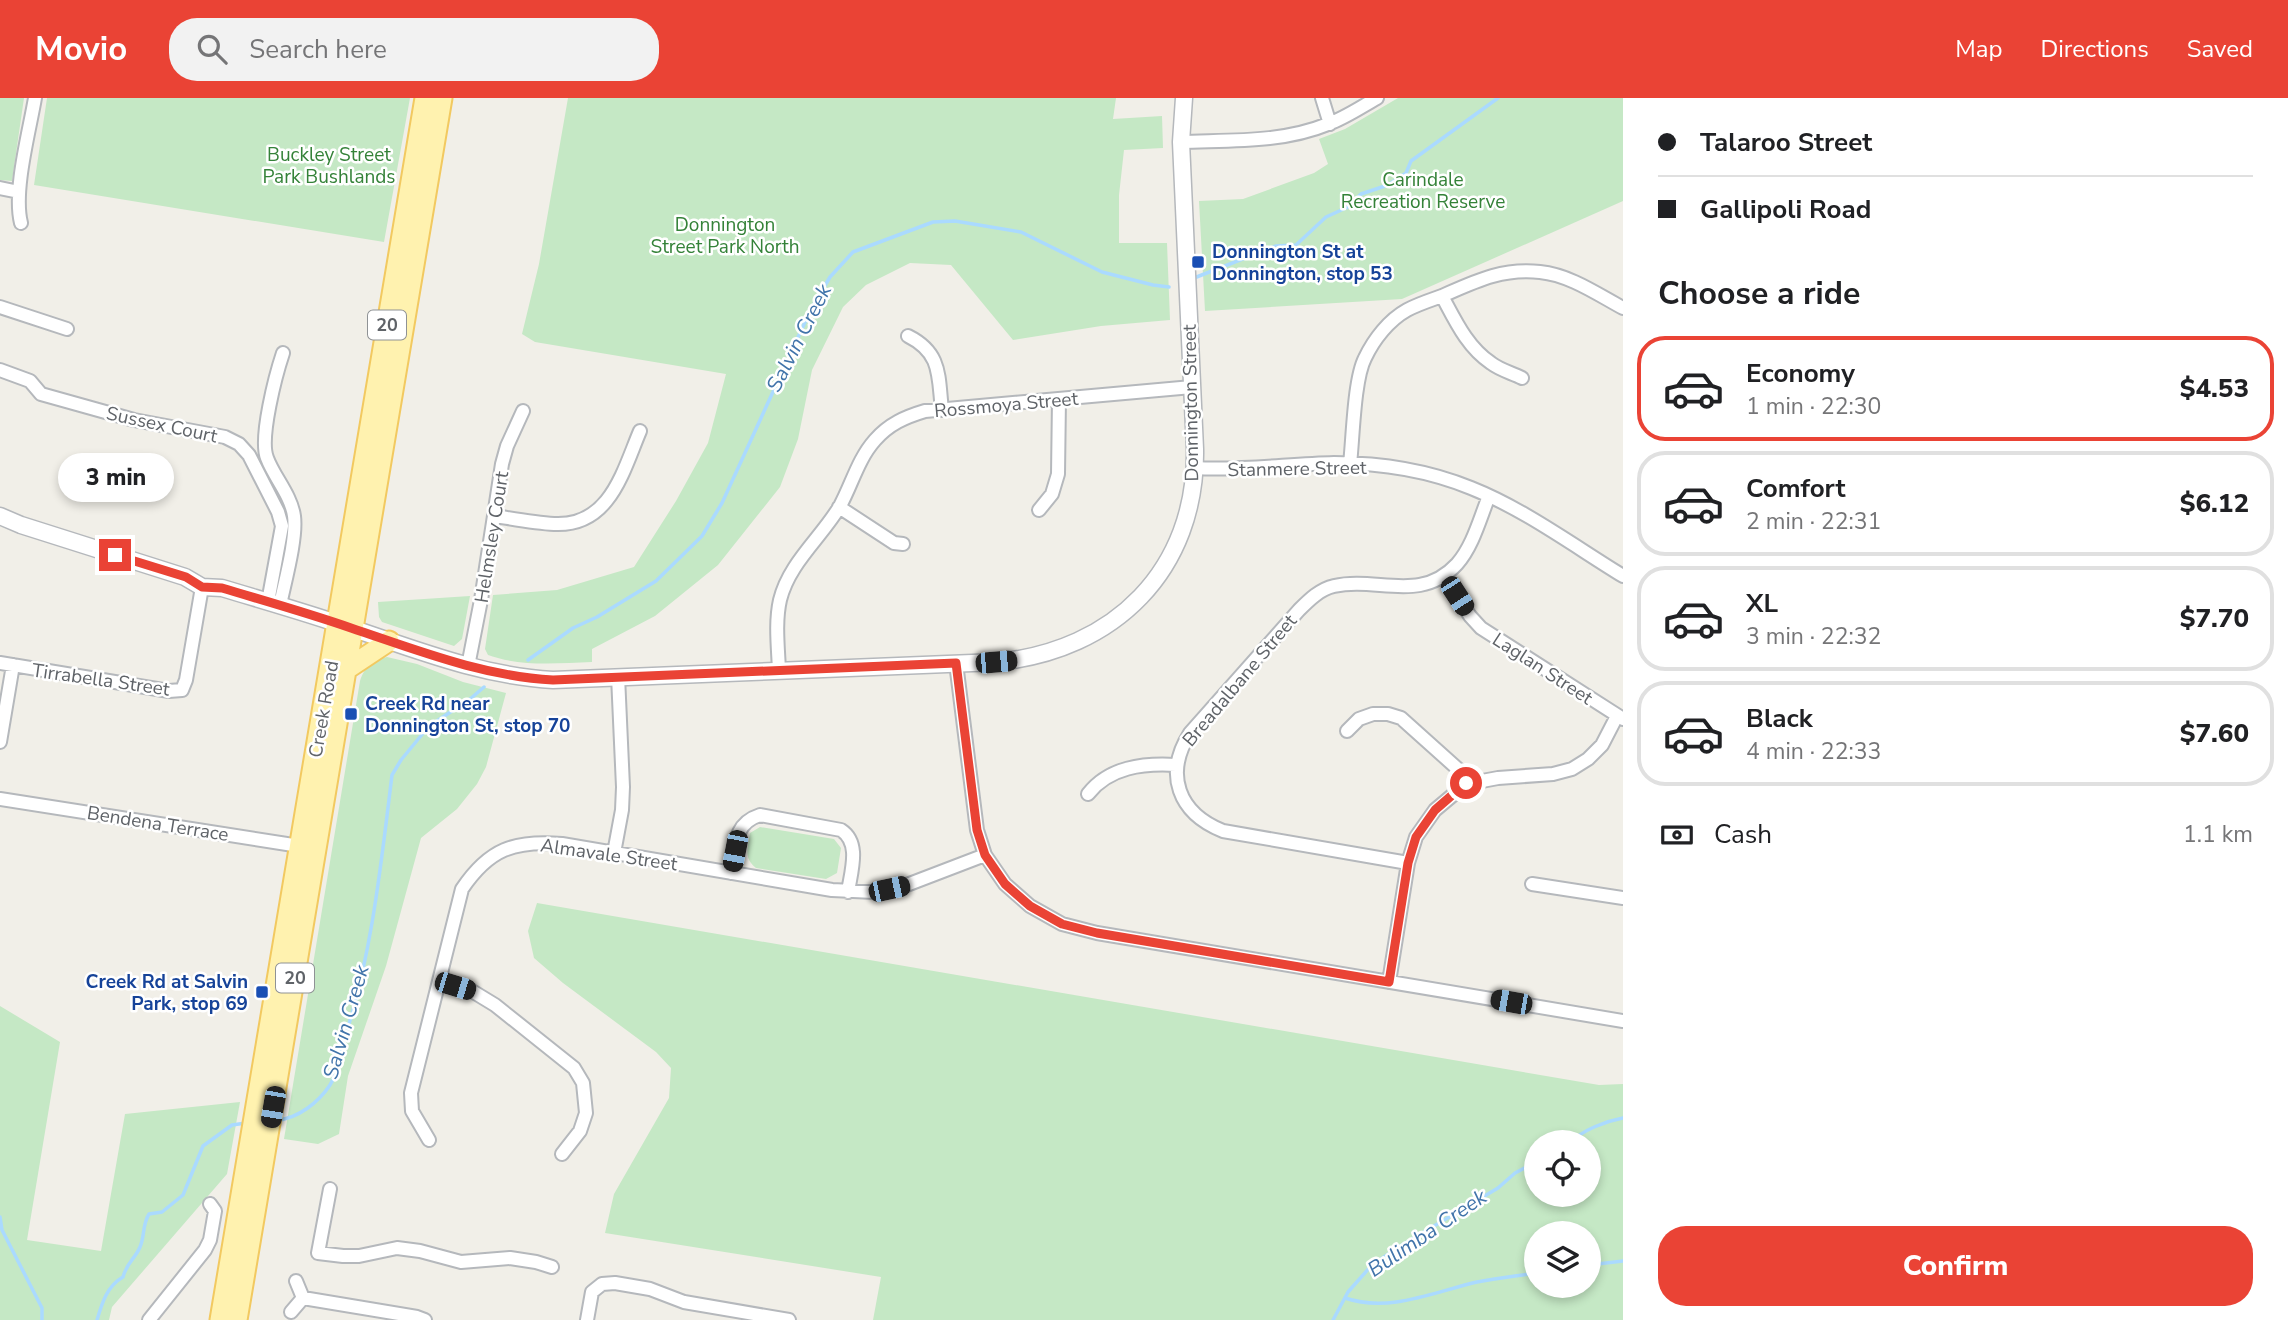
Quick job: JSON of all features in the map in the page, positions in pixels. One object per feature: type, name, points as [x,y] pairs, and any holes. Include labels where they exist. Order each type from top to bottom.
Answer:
[{"type":"main road","name":"Creek Road","points":[[220,1320],[264,1108],[308,848],[345,626],[425,98]]},
{"type":"main road","name":"Creek Road","points":[[308,848],[347,669],[345,626],[442,98]]},
{"type":"main road","points":[[347,669],[388,641]]},
{"type":"main road","name":"Creek Road","points":[[237,1320],[259,1133]]},
{"type":"street","points":[[22,223],[18,211],[19,192],[35,98]]},
{"type":"street","name":"Donnington Street","points":[[0,516],[186,577],[202,587],[222,588],[274,603],[468,666],[536,679],[956,663],[1025,659],[1054,652],[1085,639],[1112,622],[1149,588],[1179,538],[1191,496],[1195,468],[1181,142],[1184,98]]},
{"type":"street","points":[[1322,98],[1330,124]]},
{"type":"street","points":[[1181,142],[1269,138],[1293,134],[1330,124],[1377,98]]},
{"type":"street","points":[[0,188],[19,192]]},
{"type":"street","points":[[1350,464],[1363,360],[1387,326],[1407,310],[1491,274],[1513,271],[1541,272],[1569,279],[1623,308]]},
{"type":"street","points":[[1441,296],[1475,350],[1492,364],[1522,378]]},
{"type":"street","points":[[0,307],[67,329]]},
{"type":"street","points":[[908,336],[922,343],[937,364],[942,410]]},
{"type":"street","points":[[274,603],[290,503],[266,456],[264,441],[276,372],[283,353]]},
{"type":"street","name":"Sussex Court","points":[[0,370],[30,381],[41,394],[134,420],[225,437],[239,444],[249,455],[288,527]]},
{"type":"street","name":"Rossmoya Street","points":[[779,670],[779,602],[790,574],[839,507],[860,461],[873,441],[889,426],[925,411],[1192,387]]},
{"type":"street","points":[[1039,510],[1052,494],[1058,474],[1059,399]]},
{"type":"street","name":"Helmsley Court","points":[[468,666],[502,464],[523,411]]},
{"type":"street","points":[[495,516],[556,524],[578,521],[594,513],[616,489],[639,431]]},
{"type":"street","name":"Stanmere Street","points":[[1195,468],[1217,470],[1350,464],[1413,470],[1489,496],[1623,576]]},
{"type":"street","points":[[1444,576],[1466,551],[1489,496]]},
{"type":"street","points":[[839,507],[894,543],[903,544]]},
{"type":"street","name":"Laglan Street","points":[[1444,576],[1480,628],[1620,718]]},
{"type":"street","name":"Breadalbane Street","points":[[1408,863],[1223,831],[1210,826],[1186,805],[1176,765],[1180,748],[1196,725],[1314,595],[1332,586],[1414,586],[1444,576]]},
{"type":"street","name":"Tirrabella Street","points":[[7,664],[169,691],[181,690],[186,680],[202,587]]},
{"type":"street","points":[[956,663],[977,830],[985,855],[1005,884],[1030,906],[1062,924],[1097,933],[1623,1021]]},
{"type":"street","points":[[0,742],[7,664]]},
{"type":"street","points":[[614,853],[622,810],[623,787],[618,676]]},
{"type":"street","points":[[1348,731],[1359,719],[1373,714],[1388,714],[1401,718],[1459,770],[1466,783]]},
{"type":"street","points":[[1389,982],[1408,863],[1416,837],[1435,810],[1466,783],[1553,774],[1572,769],[1588,759],[1602,745],[1620,718]]},
{"type":"street","points":[[1088,794],[1097,782],[1132,766],[1176,765]]},
{"type":"street","name":"Bendena Terrace","points":[[0,799],[308,848]]},
{"type":"street","points":[[731,873],[739,829],[747,820],[760,816],[841,830],[849,835],[853,845],[848,892]]},
{"type":"street","name":"Almavale Street","points":[[429,1140],[412,1111],[411,1093],[463,889],[476,868],[495,854],[517,845],[538,842],[848,892],[874,892],[904,886],[985,855]]},
{"type":"street","points":[[1532,884],[1623,898]]},
{"type":"street","points":[[439,981],[472,991],[495,1005],[574,1068],[583,1083],[586,1112],[580,1131],[562,1154]]},
{"type":"street","points":[[330,1189],[318,1253],[359,1255],[397,1248],[461,1262],[510,1258],[552,1267]]},
{"type":"street","points":[[149,1320],[205,1250],[210,1240],[215,1211],[209,1204]]},
{"type":"street","points":[[296,1281],[303,1298]]},
{"type":"street","points":[[587,1320],[592,1292],[602,1284],[615,1283],[650,1289],[684,1302],[789,1320]]},
{"type":"street","points":[[291,1312],[303,1298]]},
{"type":"street","points":[[303,1298],[425,1320]]},
{"type":"green space","points":[[0,98],[24,98],[12,181],[0,180]]},
{"type":"green space","name":"Buckley Street Park Bushlands","points":[[47,98],[410,98],[384,242],[34,185]]},
{"type":"green space","name":"Donnington Street Park North","points":[[568,98],[1116,98],[1113,119],[1162,116],[1163,148],[1124,150],[1119,195],[1119,243],[1167,243],[1170,320],[1101,326],[1013,340],[951,265],[910,263],[866,285],[843,307],[812,370],[798,439],[780,487],[718,565],[655,616],[592,649],[592,662],[526,663],[488,655],[485,649],[493,595],[557,590],[634,567],[676,501],[708,443],[726,374],[535,342],[522,334],[539,264]]},
{"type":"green space","name":"Carindale Recreation Reserve","points":[[1398,98],[1623,98],[1623,201],[1402,299],[1205,311],[1199,201],[1243,199],[1314,173],[1328,164],[1319,139],[1345,129]]},
{"type":"green space","points":[[470,596],[462,639],[454,646],[382,622],[379,617],[378,602]]},
{"type":"green space","points":[[387,657],[506,693],[486,767],[477,784],[457,809],[421,838],[386,966],[348,1076],[339,1134],[318,1144],[284,1139],[360,681],[370,665]]},
{"type":"green space","points":[[760,827],[834,839],[841,848],[837,873],[826,879],[756,868],[749,860],[748,848],[750,833]]},
{"type":"green space","points":[[537,903],[1599,1085],[1623,1084],[1623,1320],[873,1320],[881,1277],[605,1233],[614,1194],[669,1098],[671,1068],[656,1052],[563,983],[534,958],[528,931]]},
{"type":"green space","points":[[0,1006],[60,1042],[27,1240],[101,1251],[125,1114],[240,1102],[227,1174],[112,1307],[109,1320],[0,1320]]},
{"type":"waterway","name":"Salvin Creek","points":[[1194,278],[1276,246],[1296,245],[1326,217],[1348,207],[1361,194],[1388,185],[1406,173],[1411,161],[1498,98]]},
{"type":"waterway","name":"Salvin Creek","points":[[528,660],[573,628],[597,617],[656,581],[702,536],[722,503],[811,309],[830,277],[853,252],[933,222],[955,221],[1021,232],[1102,272],[1169,287]]},
{"type":"waterway","name":"Salvin Creek","points":[[278,1120],[300,1113],[320,1098],[333,1080],[337,1069],[369,942],[392,775],[429,726],[484,687]]},
{"type":"waterway","name":"Bulimba Creek","points":[[1588,1130],[1623,1118]]},
{"type":"waterway","name":"Salvin Creek","points":[[97,1320],[109,1290],[123,1277],[142,1243],[149,1214],[162,1212],[183,1195],[203,1146],[232,1125],[246,1123]]},
{"type":"waterway","name":"Bulimba Creek","points":[[1333,1320],[1348,1292],[1371,1266],[1498,1188],[1524,1168]]},
{"type":"waterway","points":[[0,1217],[2,1230],[42,1308],[42,1320]]},
{"type":"waterway","points":[[1601,1264],[1623,1261]]},
{"type":"waterway","points":[[1345,1298],[1362,1302],[1395,1302],[1477,1282],[1524,1275]]},
{"type":"place","name":"Donnington St at Donnington, stop 53","points":[[1198,262]]},
{"type":"place","name":"Creek Rd near Donnington St, stop 70","points":[[351,714]]},
{"type":"place","name":"Creek Rd at Salvin Park, stop 69","points":[[262,992]]},
{"type":"route","points":[[115,555],[186,577],[202,587],[222,588],[337,623],[450,662],[520,677],[553,680],[956,663],[977,830],[985,855],[1005,884],[1030,906],[1062,924],[1097,933],[1389,982],[1408,863],[1416,837],[1435,810],[1466,783]]}]
